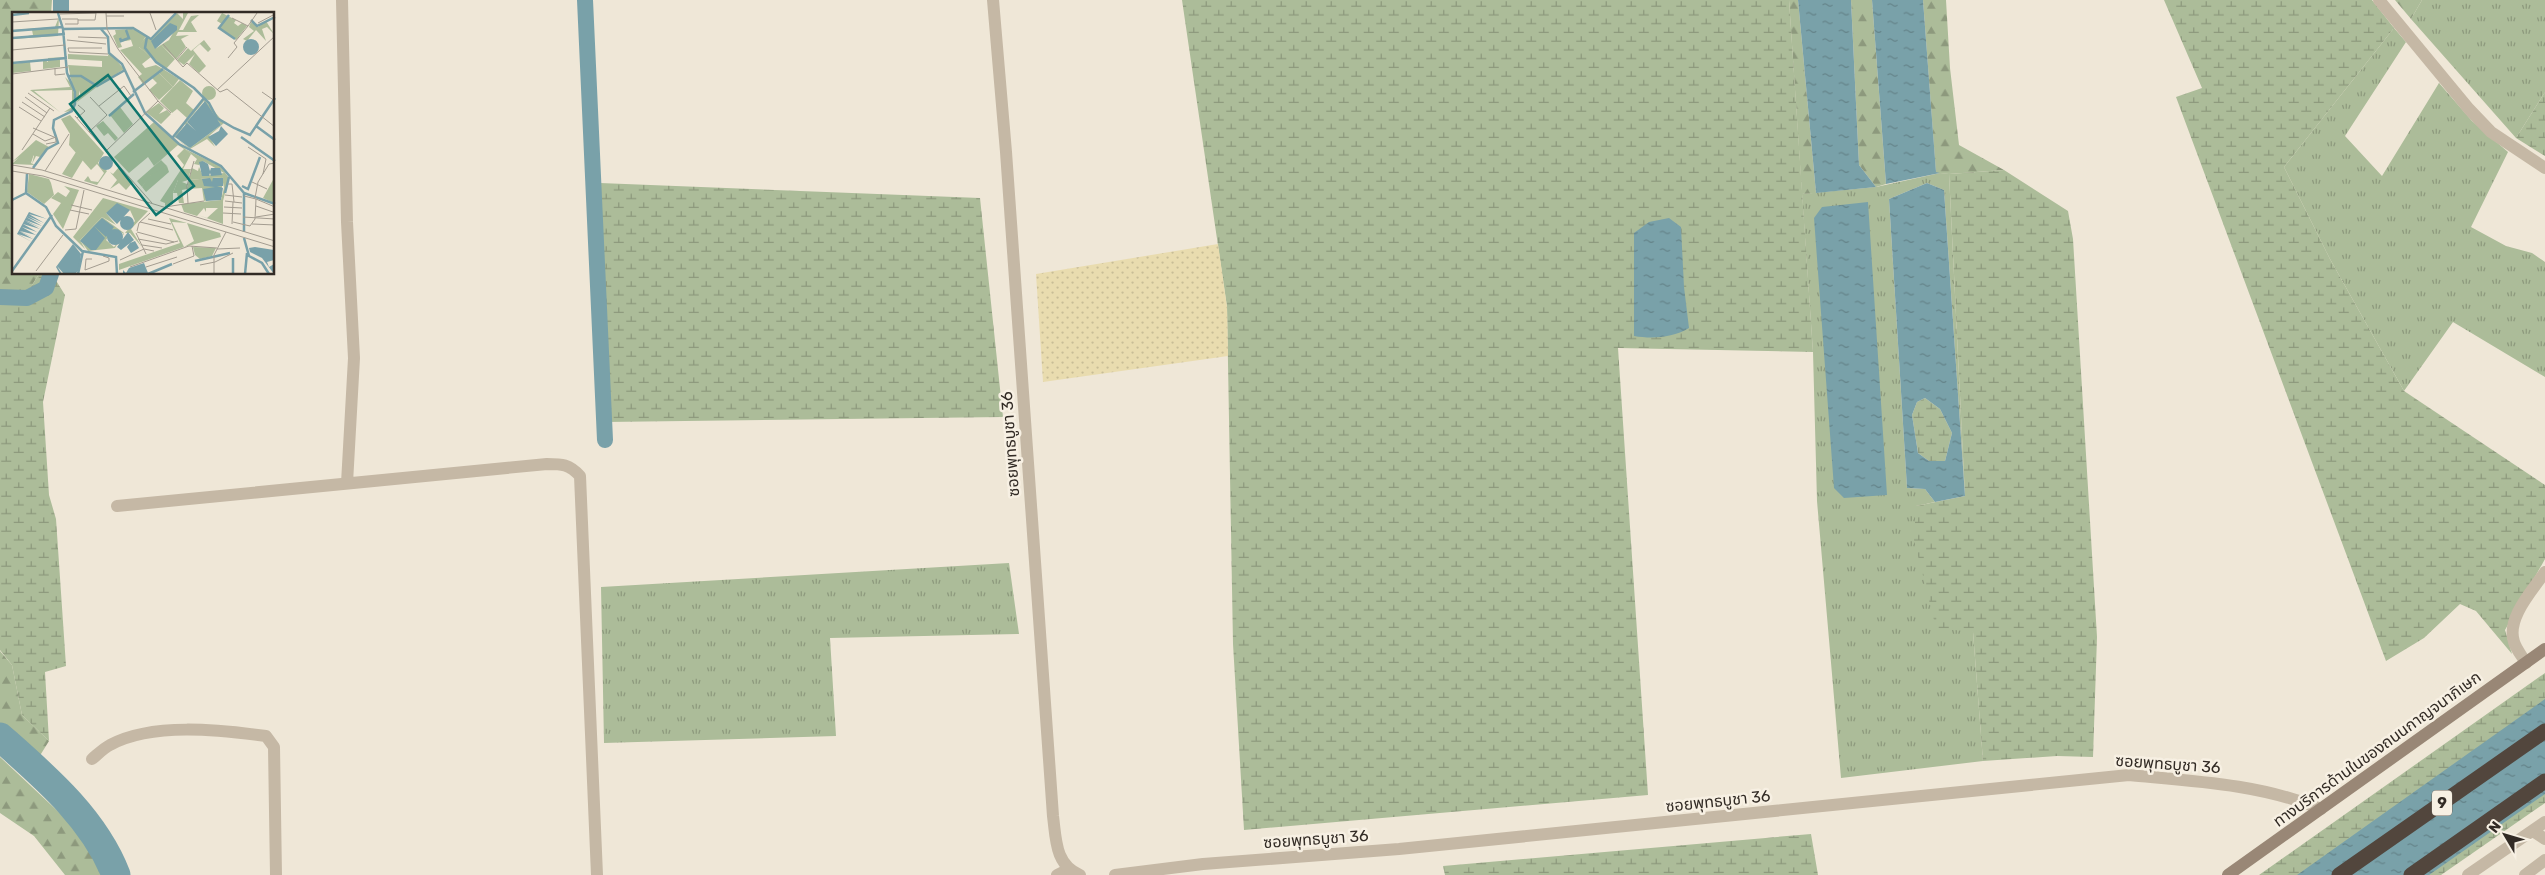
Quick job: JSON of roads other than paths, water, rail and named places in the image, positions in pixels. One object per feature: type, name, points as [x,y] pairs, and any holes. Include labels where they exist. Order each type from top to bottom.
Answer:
[{"type":"highway","name":"9","points":[[2339,875],[2545,731]]},
{"type":"highway","points":[[2411,875],[2545,781]]},
{"type":"main road","name":"ทางบริการด้านในของถนนกาญจนาภิเษก","points":[[2228,875],[2545,649]]},
{"type":"street","points":[[342,0],[347,222],[354,358],[347,484]]},
{"type":"street","name":"ซอยพุทธบูชา 36","points":[[993,0],[1006,152],[1053,816],[1059,857],[1069,873]]},
{"type":"street","points":[[2379,0],[2470,110],[2491,132],[2545,168]]},
{"type":"street","points":[[117,506],[547,464],[564,464],[572,467],[580,476],[597,875]]},
{"type":"street","points":[[2526,663],[2514,642],[2512,631],[2514,620],[2545,572]]},
{"type":"street","points":[[92,759],[109,745],[128,737],[185,728],[266,736],[274,747],[276,875]]},
{"type":"street","name":"ซอยพุทธบูชา 36","points":[[1116,875],[1203,864],[1399,849],[2129,775],[2229,784],[2303,802],[2321,809]]},
{"type":"street","points":[[2468,875],[2545,822]]},
{"type":"street","points":[[2533,831],[2545,839]]},
{"type":"street","points":[[2525,875],[2545,860]]},
{"type":"water","points":[[1798,0],[1851,0],[1859,165],[1876,187],[1816,193]]},
{"type":"water","points":[[1872,0],[1923,0],[1936,172],[1940,173],[1886,184]]},
{"type":"water","points":[[1927,183],[1944,190],[1965,496],[1935,502],[1925,489],[1907,488],[1889,199]],"holes":[[[1925,398],[1940,409],[1952,433],[1945,461],[1929,461],[1918,453],[1912,415],[1917,402]]]},
{"type":"water","points":[[1868,202],[1887,495],[1844,498],[1834,488],[1814,218],[1822,207]]},
{"type":"water","points":[[1669,218],[1681,227],[1684,287],[1689,328],[1676,334],[1662,337],[1634,336],[1634,233],[1649,222]]},
{"type":"water","points":[[2545,699],[2545,794],[2429,875],[2297,875]]},
{"type":"waterway","points":[[61,0],[61,12]]},
{"type":"waterway","points":[[585,0],[605,440]]},
{"type":"waterway","points":[[0,297],[27,298],[46,288],[51,275]]},
{"type":"waterway","points":[[0,737],[66,799],[95,835],[107,854],[116,875]]}]
